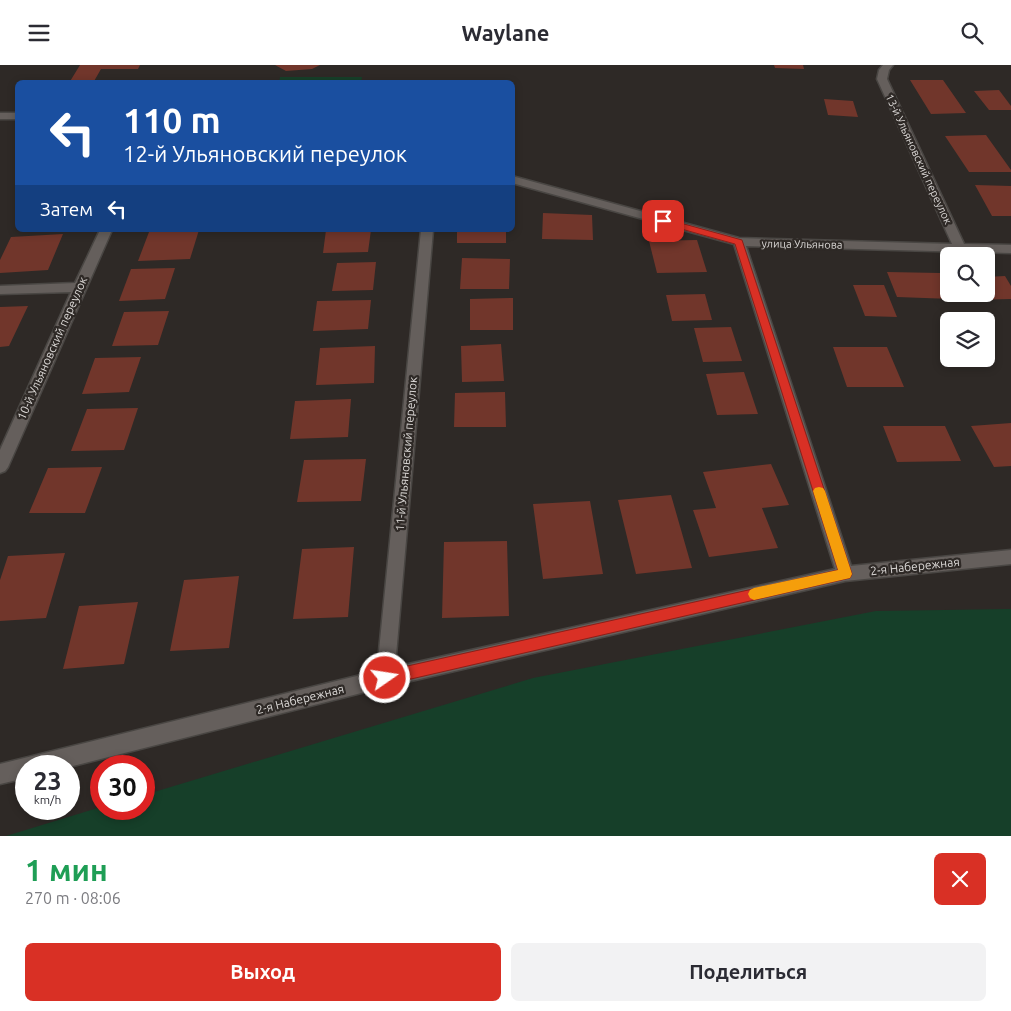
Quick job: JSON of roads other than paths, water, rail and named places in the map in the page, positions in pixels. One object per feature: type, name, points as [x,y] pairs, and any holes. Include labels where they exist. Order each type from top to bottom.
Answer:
[{"type":"street","name":"13-й Ульяновский переулок","points":[[886,67],[882,79],[960,247]]},
{"type":"street","points":[[0,116],[15,116]]},
{"type":"street","name":"улица Ульянова","points":[[515,180],[739,243],[940,248]]},
{"type":"street","name":"10-й Ульяновский переулок","points":[[0,467],[105,232]]},
{"type":"street","name":"11-й Ульяновский переулок","points":[[385,678],[427,232]]},
{"type":"street","points":[[739,243],[845,574]]},
{"type":"street","name":"улица Ульянова","points":[[995,249],[1011,249]]},
{"type":"street","points":[[0,290],[79,287]]},
{"type":"street","name":"2-я Набережная","points":[[76,755],[385,678],[845,574],[1011,557]]},
{"type":"street","points":[[0,774],[15,771]]}]
